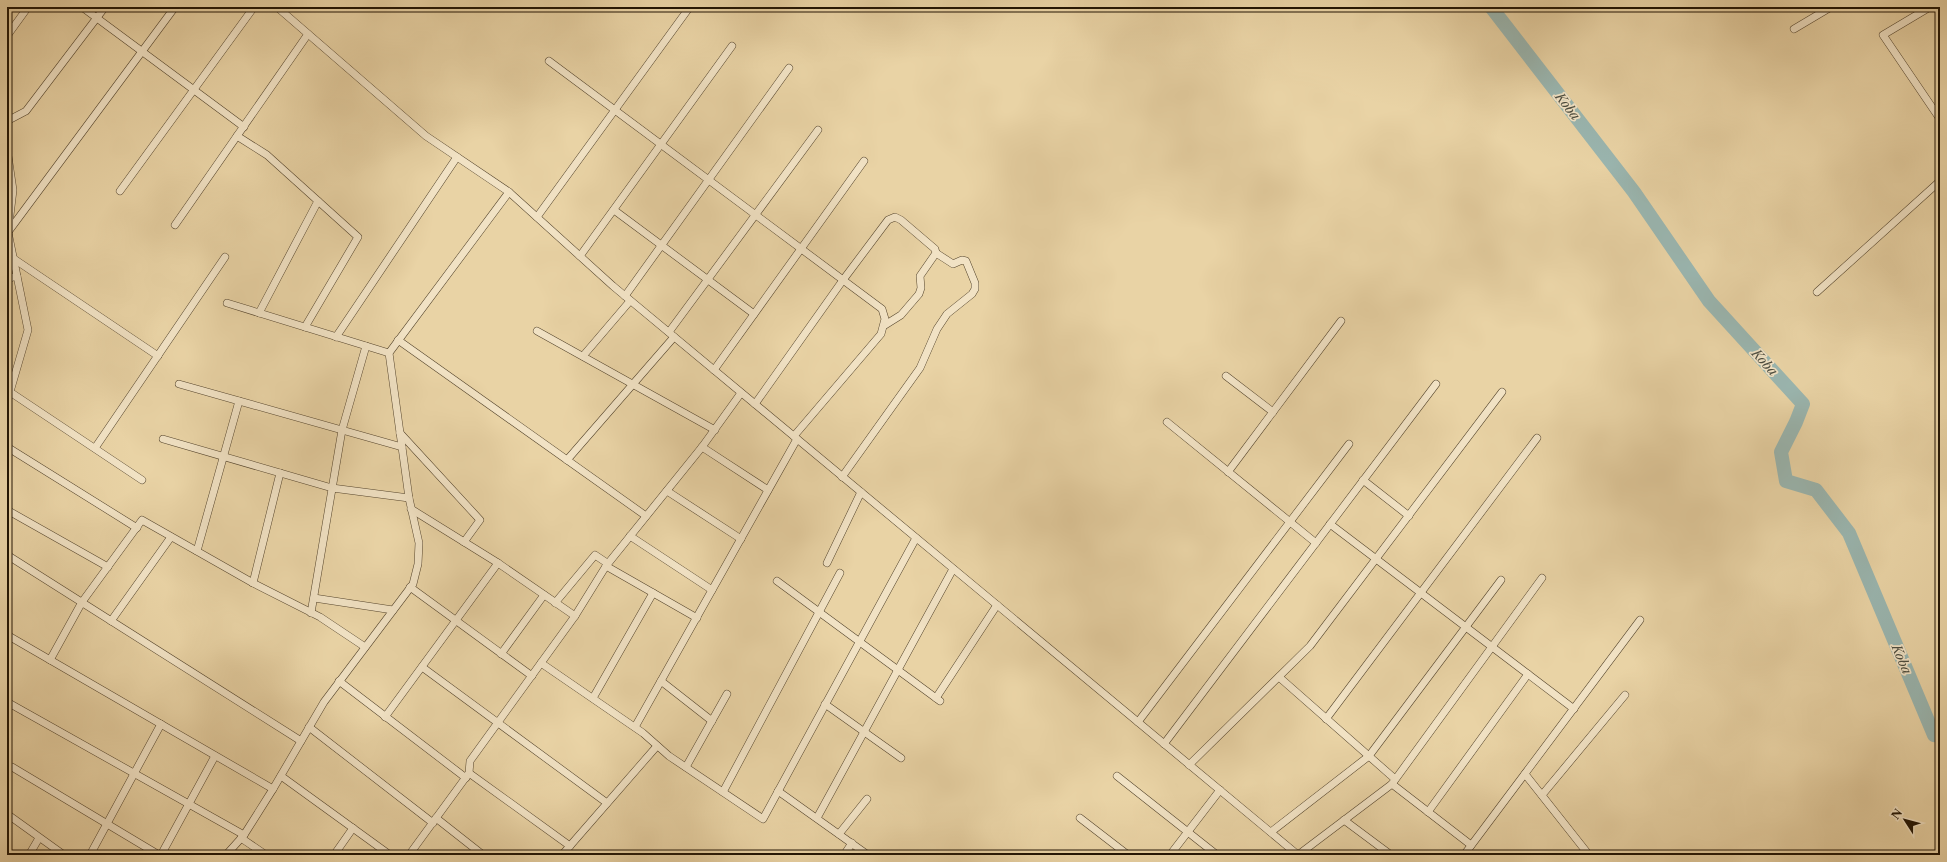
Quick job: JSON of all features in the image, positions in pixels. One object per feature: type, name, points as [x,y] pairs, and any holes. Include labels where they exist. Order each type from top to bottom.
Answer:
[{"type":"street","points":[[7,36],[28,7]]},
{"type":"street","points":[[82,7],[244,127]]},
{"type":"street","points":[[7,121],[26,111],[106,7]]},
{"type":"street","points":[[8,232],[175,7]]},
{"type":"street","points":[[243,7],[249,13]]},
{"type":"street","points":[[120,191],[254,7]]},
{"type":"street","points":[[277,7],[426,136],[509,192],[671,335],[1298,855],[1393,782],[1542,578]]},
{"type":"street","points":[[1794,29],[1831,7]]},
{"type":"street","points":[[1930,7],[1883,36],[1940,119]]},
{"type":"street","points":[[537,217],[689,8]]},
{"type":"street","points":[[175,225],[308,34]]},
{"type":"street","points":[[580,256],[732,46]]},
{"type":"street","points":[[549,62],[882,309],[885,325]]},
{"type":"street","points":[[583,356],[628,298],[662,246],[788,68]]},
{"type":"street","points":[[568,460],[633,384],[671,335],[708,280],[818,130]]},
{"type":"street","points":[[237,136],[267,155],[358,237],[305,327]]},
{"type":"street","points":[[7,149],[13,190],[8,232],[28,330],[8,390],[7,402]]},
{"type":"street","points":[[336,337],[457,157]]},
{"type":"street","points":[[714,370],[864,161]]},
{"type":"street","points":[[1817,292],[1940,181]]},
{"type":"street","points":[[226,855],[242,836],[273,789],[324,702],[413,584],[418,564],[419,543],[409,498],[389,353],[509,192]]},
{"type":"street","points":[[259,313],[318,201]]},
{"type":"street","points":[[614,210],[754,314]]},
{"type":"street","points":[[755,404],[843,280],[890,218],[895,216],[901,220],[935,249],[936,253],[953,264],[962,260],[966,261],[976,284],[975,289],[972,294],[947,314],[937,329],[920,368],[842,477]]},
{"type":"street","points":[[635,727],[768,490],[795,438],[881,334],[885,325],[901,315],[919,294],[921,288],[920,276],[936,253]]},
{"type":"street","points":[[95,448],[225,257]]},
{"type":"street","points":[[14,258],[158,356]]},
{"type":"street","points":[[7,279],[17,276]]},
{"type":"street","points":[[227,303],[389,353]]},
{"type":"street","points":[[1228,472],[1341,321]]},
{"type":"street","points":[[537,331],[715,430]]},
{"type":"street","points":[[398,340],[646,516]]},
{"type":"street","points":[[311,613],[342,430],[366,346]]},
{"type":"street","points":[[1226,376],[1273,412]]},
{"type":"street","points":[[179,384],[402,447]]},
{"type":"street","points":[[1164,744],[1436,384]]},
{"type":"street","points":[[8,390],[142,480]]},
{"type":"street","points":[[1189,765],[1310,646],[1502,392]]},
{"type":"street","points":[[409,855],[467,776],[470,761],[575,616],[606,565],[702,447],[741,393]]},
{"type":"street","points":[[197,551],[239,401]]},
{"type":"street","points":[[1167,422],[1316,543]]},
{"type":"street","points":[[400,433],[480,520],[464,542]]},
{"type":"street","points":[[163,438],[332,488],[409,498]]},
{"type":"street","points":[[1326,718],[1537,438]]},
{"type":"street","points":[[1138,722],[1349,444]]},
{"type":"street","points":[[7,447],[137,528]]},
{"type":"street","points":[[702,447],[768,490]]},
{"type":"street","points":[[253,583],[280,473]]},
{"type":"street","points":[[1363,480],[1409,516]]},
{"type":"street","points":[[667,491],[741,538]]},
{"type":"street","points":[[827,563],[861,492]]},
{"type":"street","points":[[411,509],[498,563],[575,616]]},
{"type":"street","points":[[7,510],[108,567]]},
{"type":"street","points":[[50,660],[82,602],[142,520],[253,583],[311,613],[365,647]]},
{"type":"street","points":[[1330,524],[1574,709]]},
{"type":"street","points":[[110,620],[171,536]]},
{"type":"street","points":[[630,536],[712,590]]},
{"type":"street","points":[[541,663],[635,727],[657,746],[686,767],[763,819],[916,538]]},
{"type":"street","points":[[7,555],[301,741]]},
{"type":"street","points":[[556,603],[595,555],[606,565],[697,618]]},
{"type":"street","points":[[386,717],[498,563]]},
{"type":"street","points":[[817,818],[953,569]]},
{"type":"street","points":[[723,792],[840,573]]},
{"type":"street","points":[[1270,832],[1369,756],[1501,580]]},
{"type":"street","points":[[777,581],[938,700],[997,605]]},
{"type":"street","points":[[410,587],[532,676]]},
{"type":"street","points":[[593,698],[653,593]]},
{"type":"street","points":[[501,654],[544,595]]},
{"type":"street","points":[[314,598],[393,610]]},
{"type":"street","points":[[1464,855],[1640,620]]},
{"type":"street","points":[[7,635],[273,789]]},
{"type":"street","points":[[422,667],[607,803]]},
{"type":"street","points":[[1428,812],[1528,674]]},
{"type":"street","points":[[1279,677],[1369,756],[1393,782],[1428,812],[1471,845]]},
{"type":"street","points":[[339,681],[467,776],[570,846]]},
{"type":"street","points":[[661,681],[712,721]]},
{"type":"street","points":[[686,767],[727,694]]},
{"type":"street","points":[[1542,796],[1625,695]]},
{"type":"street","points":[[7,702],[189,804],[242,836],[266,855]]},
{"type":"street","points":[[825,704],[901,758]]},
{"type":"street","points":[[90,855],[161,724]]},
{"type":"street","points":[[310,727],[483,855]]},
{"type":"street","points":[[562,855],[657,746]]},
{"type":"street","points":[[12,767],[160,855],[215,756]]},
{"type":"street","points":[[1525,774],[1588,855]]},
{"type":"street","points":[[281,776],[390,855]]},
{"type":"street","points":[[1118,776],[1217,855]]},
{"type":"street","points":[[1170,855],[1220,790]]},
{"type":"street","points":[[778,791],[868,855]]},
{"type":"street","points":[[839,834],[867,800]]},
{"type":"street","points":[[7,814],[64,855]]},
{"type":"street","points":[[1080,818],[1128,855]]},
{"type":"street","points":[[1344,820],[1390,855]]},
{"type":"street","points":[[334,855],[353,828]]},
{"type":"street","points":[[30,855],[39,838]]},
{"type":"street","points":[[844,855],[852,844]]},
{"type":"waterway","name":"Koba","points":[[1491,7],[1634,192],[1709,301],[1803,404],[1781,452],[1786,481],[1816,490],[1849,533],[1934,735],[1940,736]]}]
